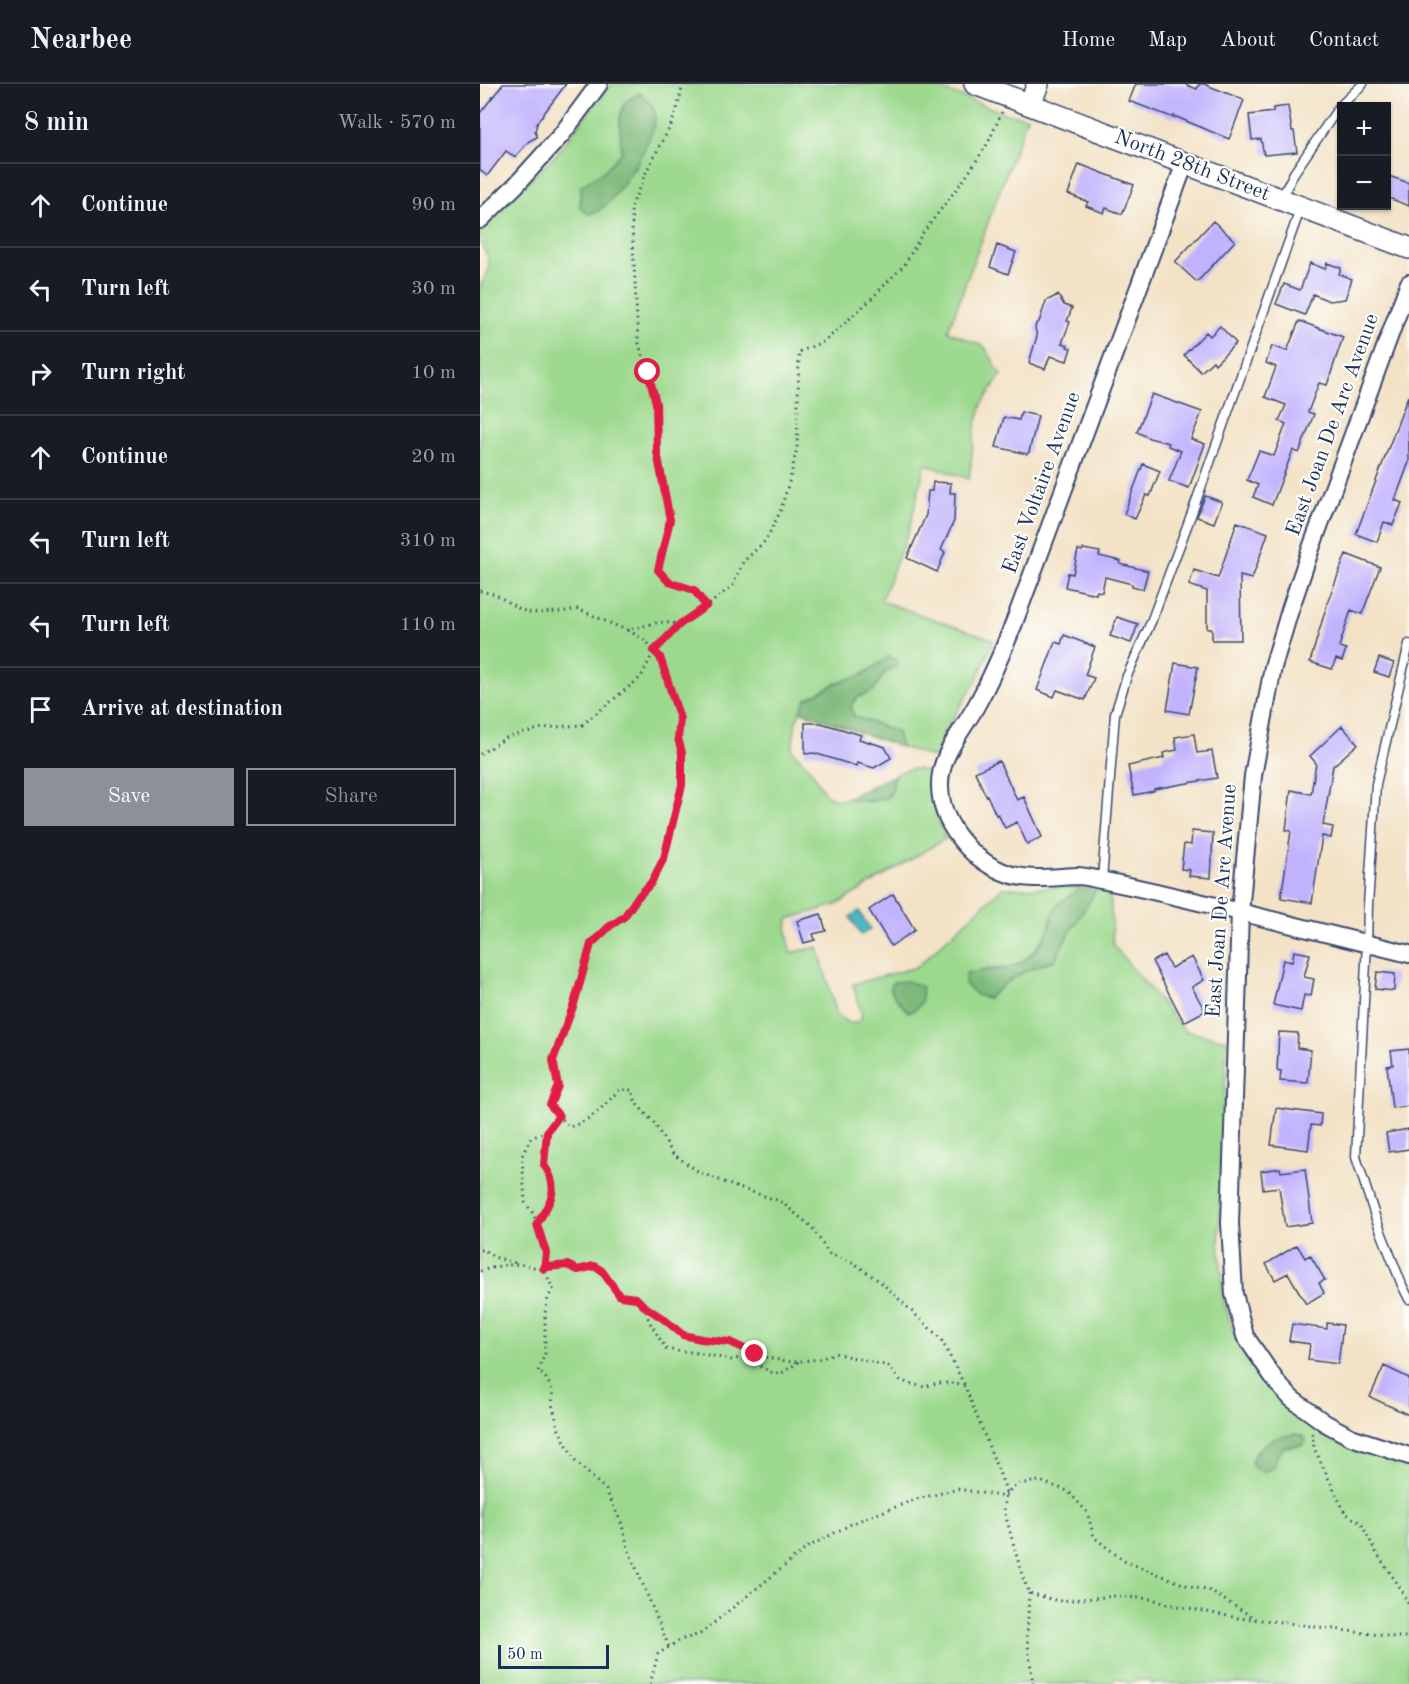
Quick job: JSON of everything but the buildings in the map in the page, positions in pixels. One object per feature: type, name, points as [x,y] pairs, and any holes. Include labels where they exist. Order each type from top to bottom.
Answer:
[{"type":"street","points":[[480,220],[516,185],[562,134],[599,84]]},
{"type":"street","name":"North 28th Street","points":[[975,84],[1409,248]]},
{"type":"street","points":[[1030,104],[1038,84]]},
{"type":"street","name":"East Voltaire Avenue","points":[[1185,163],[997,666],[976,707],[948,749],[942,768],[940,788],[946,814],[962,843],[990,866],[1003,872],[1027,878],[1080,876],[1102,880],[1409,954]]},
{"type":"street","name":"East Joan De Arc Avenue","points":[[1409,283],[1290,610],[1274,668],[1253,776],[1240,912],[1230,1223],[1234,1294],[1245,1336],[1278,1384],[1292,1399],[1325,1424],[1351,1437],[1409,1456]]},
{"type":"lane","points":[[1102,880],[1115,714],[1127,676],[1151,622],[1193,510],[1291,203],[1294,173],[1339,107],[1363,84]]},
{"type":"lane","points":[[1409,644],[1376,784],[1356,1158],[1376,1219],[1409,1299]]},
{"type":"path","points":[[683,84],[671,125],[647,170],[631,207],[638,340],[656,403],[657,452],[670,520],[658,570],[669,582],[694,590],[706,606]]},
{"type":"path","points":[[480,754],[506,738],[542,728],[582,725],[641,677],[654,651],[680,624],[734,585],[743,562],[766,540],[780,512],[790,479],[797,448],[799,352],[825,341],[905,264],[922,234],[965,178],[988,143],[1008,96]]},
{"type":"path","points":[[480,591],[495,594],[521,610],[532,613],[578,609],[604,622],[628,630],[646,641],[660,657],[680,719],[678,738],[682,753],[682,785],[664,858],[651,883],[624,917],[610,926],[591,944],[574,1004],[553,1060],[558,1086],[550,1105],[569,1126],[581,1124],[603,1108],[620,1089],[632,1090],[636,1103],[654,1123],[673,1154],[699,1172],[780,1201],[812,1227],[829,1254],[854,1263],[883,1284],[940,1339],[965,1386],[1006,1490],[1004,1510],[1029,1593],[1027,1638],[1033,1684]]},
{"type":"path","points":[[628,630],[660,622],[680,624]]},
{"type":"path","points":[[537,1224],[554,1193],[550,1174],[544,1165],[547,1132],[559,1116]]},
{"type":"path","points":[[547,1132],[530,1139],[522,1156],[525,1202],[537,1224],[546,1253],[544,1269],[553,1289],[548,1298],[545,1313],[545,1353],[538,1372],[544,1375],[553,1391],[552,1404],[559,1430],[575,1461],[606,1490],[621,1522],[629,1551],[669,1647]]},
{"type":"path","points":[[480,1250],[494,1257],[544,1269],[567,1265],[578,1270],[594,1266],[602,1271],[620,1296],[636,1298],[683,1335],[730,1342],[755,1354],[791,1362],[821,1359],[834,1353],[888,1366],[902,1381],[912,1384],[924,1387],[937,1383],[965,1386]]},
{"type":"path","points":[[480,1271],[518,1264]]},
{"type":"path","points":[[644,1306],[649,1321],[666,1349],[732,1360],[755,1354]]},
{"type":"path","points":[[744,1358],[773,1373],[782,1373],[802,1360]]},
{"type":"path","points":[[1307,1410],[1314,1448],[1345,1514],[1361,1523],[1377,1554],[1409,1605]]},
{"type":"path","points":[[650,1684],[658,1653],[680,1640],[700,1634],[808,1547],[855,1522],[917,1499],[958,1490],[1000,1496],[1006,1494],[1016,1484],[1040,1481],[1068,1491],[1087,1512],[1094,1537],[1124,1561],[1191,1587],[1210,1591],[1256,1619]]},
{"type":"path","points":[[1029,1593],[1059,1601],[1116,1596],[1152,1599],[1201,1612],[1238,1618],[1338,1628],[1394,1637],[1409,1636]]},
{"type":"green space","points":[[613,84],[927,84],[1007,114],[1027,117],[948,331],[985,347],[1001,375],[982,404],[975,428],[969,479],[925,464],[909,530],[881,601],[994,640],[976,681],[943,734],[935,758],[901,747],[896,732],[854,716],[851,705],[858,697],[873,691],[884,674],[897,665],[889,657],[862,675],[839,682],[806,699],[796,721],[792,750],[811,770],[826,795],[839,800],[847,798],[869,802],[887,797],[891,793],[895,775],[905,770],[917,769],[932,774],[935,807],[946,838],[836,905],[788,919],[787,932],[791,953],[818,947],[837,1016],[851,1024],[860,1021],[862,1015],[853,984],[917,967],[1002,888],[1079,887],[1075,894],[1056,907],[1048,931],[1026,959],[1010,968],[986,969],[988,998],[1019,975],[1055,960],[1096,890],[1110,892],[1113,945],[1185,1031],[1227,1040],[1219,1240],[1224,1303],[1237,1340],[1262,1382],[1293,1414],[1324,1436],[1350,1448],[1409,1466],[1409,1684],[1151,1684],[1150,1681],[1142,1679],[1129,1684],[1119,1678],[1111,1684],[480,1684],[480,286],[489,269],[488,256],[480,243],[480,230],[555,156],[605,91]],"holes":[[[653,106],[655,117],[635,168],[581,187],[605,170],[621,153],[620,117]],[[1303,1445],[1284,1447],[1277,1456],[1254,1468],[1251,1460],[1259,1448]]]},
{"type":"green space","points":[[640,93],[655,112],[653,126],[643,152],[617,192],[600,210],[588,214],[580,207],[581,186],[605,170],[621,153],[620,117],[625,102]]},
{"type":"green space","points":[[889,657],[897,660],[897,665],[884,674],[873,691],[858,697],[851,705],[854,716],[897,732],[901,747],[800,711],[806,699],[839,682],[862,675]]},
{"type":"green space","points":[[895,775],[890,794],[882,800],[847,798]]},
{"type":"green space","points":[[1079,887],[1096,890],[1055,960],[1019,975],[988,998],[976,995],[965,984],[966,973],[1008,968],[1026,959],[1045,937],[1055,908]]},
{"type":"green space","points":[[907,981],[922,987],[922,999],[919,1006],[908,1012],[890,988],[893,982]]},
{"type":"green space","points":[[1296,1434],[1303,1436],[1306,1440],[1303,1445],[1284,1447],[1277,1456],[1273,1468],[1263,1472],[1254,1468],[1251,1460],[1265,1444],[1275,1438]]},
{"type":"water","points":[[859,911],[870,929],[861,935],[850,917]]},
{"type":"route","points":[[648,372],[656,403],[657,452],[670,520],[658,570],[669,582],[694,590],[706,606],[680,624],[654,651],[660,657],[680,719],[678,738],[682,753],[682,785],[664,858],[651,883],[624,917],[610,926],[591,944],[574,1004],[553,1060],[558,1086],[550,1105],[559,1116],[547,1132],[544,1165],[550,1174],[554,1193],[537,1224],[546,1253],[544,1269],[567,1265],[578,1270],[594,1266],[602,1271],[620,1296],[636,1298],[683,1335],[730,1342],[755,1354]]}]
